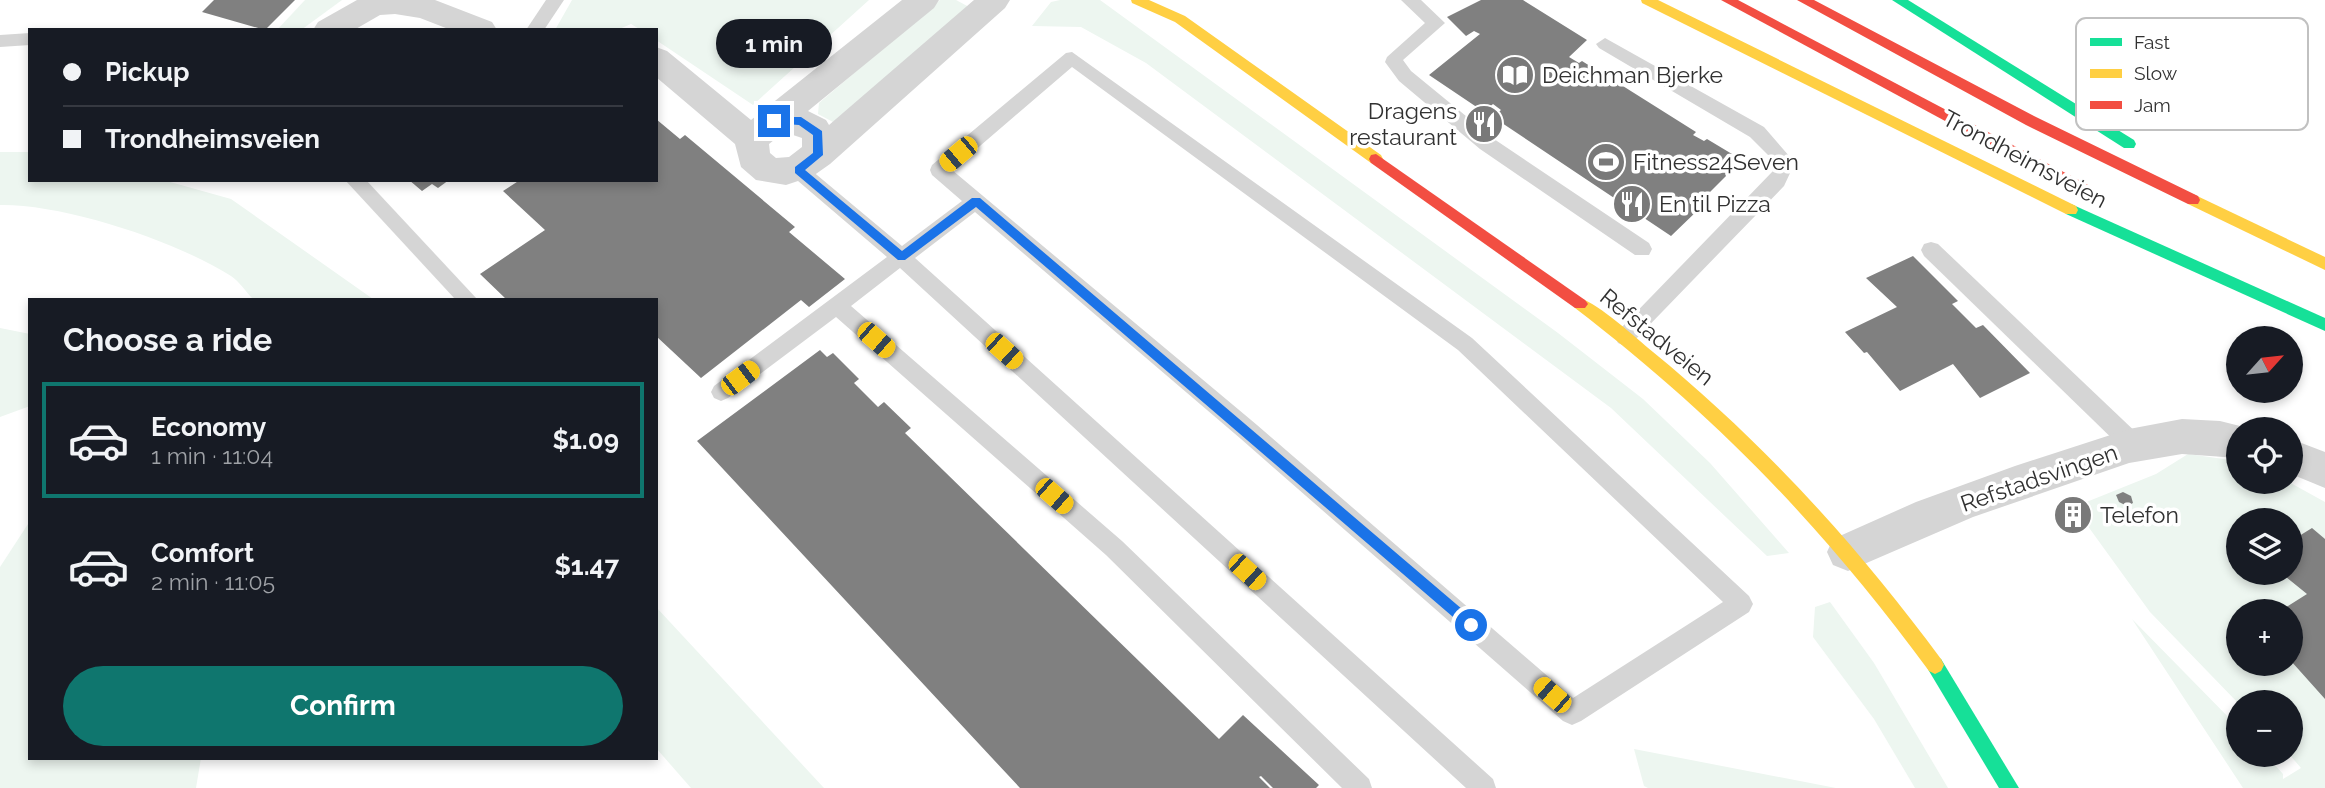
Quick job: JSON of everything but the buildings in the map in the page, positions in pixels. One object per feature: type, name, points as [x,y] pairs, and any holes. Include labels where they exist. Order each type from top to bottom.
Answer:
[{"type":"main road","name":"Refstadveien","points":[[1137,0],[1180,19],[1625,337],[1678,380],[1756,451],[1848,552],[1930,658],[2010,788]]},
{"type":"main road","name":"Refstadveien","points":[[1163,0],[1180,19]]},
{"type":"main road","points":[[1647,0],[1994,175],[2162,255],[2325,325]]},
{"type":"main road","name":"Trondheimsveien","points":[[1727,0],[2105,201]]},
{"type":"main road","name":"Trondheimsveien","points":[[1803,0],[2031,121],[2325,264]]},
{"type":"main road","points":[[1898,0],[2076,111]]},
{"type":"main road","points":[[2107,130],[2147,155]]},
{"type":"main road","points":[[2181,176],[2325,257]]},
{"type":"main road","points":[[2191,246],[2325,316]]},
{"type":"street","points":[[923,0],[763,130],[750,147],[758,165],[776,173],[808,162],[994,0]]},
{"type":"street","points":[[334,28],[382,3],[407,2],[476,28]]},
{"type":"street","points":[[658,60],[763,130]]},
{"type":"street","points":[[763,130],[793,119],[810,126],[820,140],[808,162]]},
{"type":"street","name":"Refstadsvingen","points":[[1848,552],[1892,531],[2025,480],[2134,445],[2165,438],[2196,437],[2226,441]]},
{"type":"street","points":[[2303,461],[2325,470]]},
{"type":"lane","points":[[536,28],[555,0]]},
{"type":"lane","points":[[1410,0],[1436,23],[1396,57],[1394,62],[1405,76],[1487,144],[1642,249]]},
{"type":"lane","points":[[0,41],[28,39]]},
{"type":"lane","points":[[1605,44],[1757,132],[1781,157],[1782,171],[1777,181],[1625,337]]},
{"type":"lane","points":[[1072,58],[1465,344],[1741,604],[1572,713],[1249,432],[976,201],[939,170],[1072,58]]},
{"type":"lane","points":[[808,162],[901,257],[1484,788]]},
{"type":"lane","points":[[356,182],[466,298]]},
{"type":"lane","points":[[721,392],[976,201]]},
{"type":"lane","points":[[1931,250],[2134,445]]},
{"type":"lane","points":[[837,306],[1114,548],[1360,788]]},
{"type":"shaded area","points":[[305,0],[342,0],[304,28],[279,28]]},
{"type":"shaded area","points":[[572,0],[869,0],[753,105],[658,41],[658,28],[638,28],[631,24],[622,28],[556,28]]},
{"type":"shaded area","points":[[940,0],[956,0],[971,8],[833,122],[818,114],[819,103]]},
{"type":"shaded area","points":[[1100,0],[1558,333],[1643,399],[1710,463],[1789,553],[1767,556],[1611,408],[1146,63],[1081,27],[1032,26],[1051,2]]},
{"type":"shaded area","points":[[0,152],[28,152],[28,182],[170,182],[231,199],[372,298],[252,298],[231,276],[151,238],[56,211],[0,205]]},
{"type":"shaded area","points":[[0,328],[28,334],[28,407],[0,417]]},
{"type":"shaded area","points":[[2188,454],[2226,459],[2226,494],[2303,494],[2303,490],[2325,502],[2325,788],[2243,788],[2229,767],[2277,767],[2283,774],[2283,779],[2303,767],[2303,690],[2226,691],[2150,612],[2074,507],[2156,474]]},
{"type":"shaded area","points":[[28,524],[28,760],[201,760],[196,788],[0,788],[0,567]]},
{"type":"shaded area","points":[[1830,602],[1874,663],[1948,788],[1915,788],[1874,719],[1813,637],[1815,607]]},
{"type":"shaded area","points":[[658,609],[824,788],[691,788],[658,750]]},
{"type":"shaded area","points":[[2132,619],[2226,715],[2226,762]]},
{"type":"shaded area","points":[[1634,749],[1836,788],[1648,788],[1644,786]]},
{"type":"traffic: fast","points":[[1898,0],[2076,111]]},
{"type":"traffic: fast","points":[[2107,130],[2129,144]]},
{"type":"traffic: fast","points":[[2071,210],[2325,325]]},
{"type":"traffic: fast","points":[[1935,665],[2010,788]]},
{"type":"traffic: slow","points":[[1137,0],[1180,19],[1376,159]]},
{"type":"traffic: slow","points":[[1647,0],[2071,210]]},
{"type":"traffic: slow","points":[[2193,200],[2325,264]]},
{"type":"traffic: slow","points":[[1580,304],[1680,383],[1772,470],[1857,564],[1935,665]]},
{"type":"traffic: jam","points":[[1727,0],[2087,191]]},
{"type":"traffic: jam","points":[[1803,0],[2031,121],[2193,200]]},
{"type":"traffic: jam","points":[[1376,159],[1580,304]]},
{"type":"place","name":"Deichman Bjerke","points":[[1515,75]]},
{"type":"place","name":"Dragens restaurant","points":[[1484,124]]},
{"type":"place","name":"Fitness24Seven","points":[[1606,162]]},
{"type":"place","name":"En til Pizza","points":[[1632,204]]},
{"type":"place","name":"Telefon","points":[[2073,515]]},
{"type":"route","points":[[774,121],[801,121],[818,134],[818,155],[798,170],[901,257],[976,201],[1249,432],[1471,625]]}]
